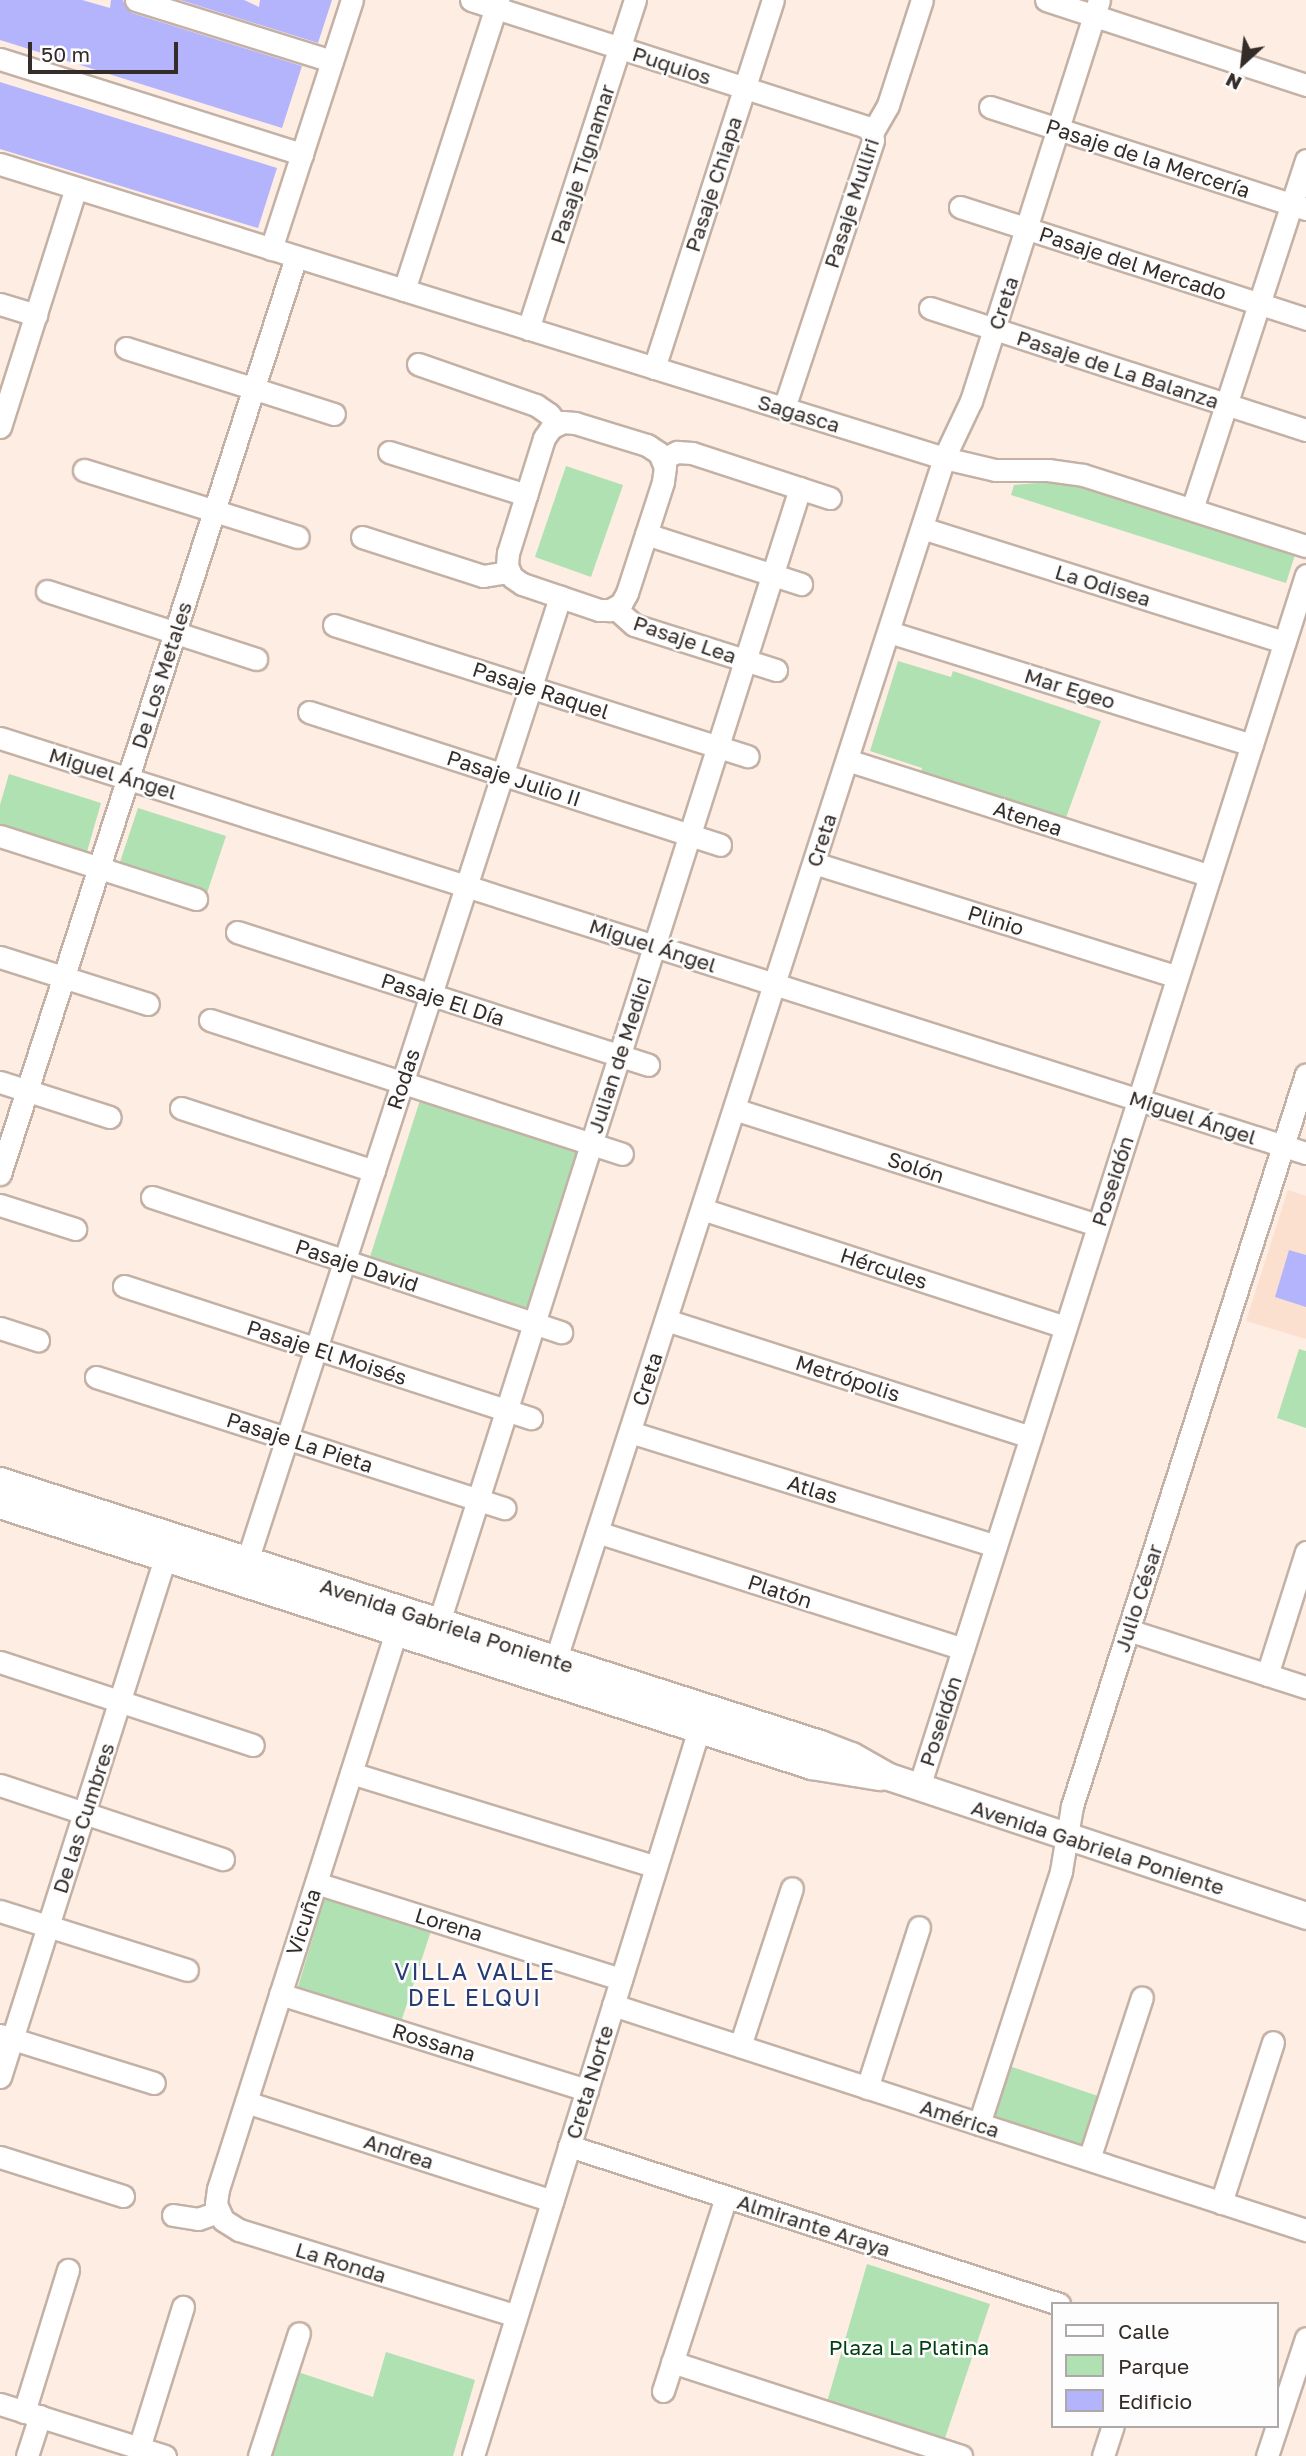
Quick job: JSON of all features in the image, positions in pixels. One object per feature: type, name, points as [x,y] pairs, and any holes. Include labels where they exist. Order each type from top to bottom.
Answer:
[{"type":"main road","name":"Avenida Gabriela Poniente","points":[[0,1481],[439,1622],[552,1671]]},
{"type":"main road","name":"Avenida Gabriela Poniente","points":[[0,1505],[396,1632],[552,1671],[702,1719],[836,1772],[889,1777],[1306,1916]]},
{"type":"street","points":[[136,0],[332,61]]},
{"type":"street","points":[[271,249],[352,0]]},
{"type":"street","name":"Puquios","points":[[471,0],[496,4],[620,48],[866,127],[872,133]]},
{"type":"street","name":"Pasaje Tignamar","points":[[528,329],[635,0]]},
{"type":"street","name":"Pasaje Chiapa","points":[[654,368],[773,0]]},
{"type":"street","name":"Pasaje Mulliri","points":[[783,408],[872,144],[872,133],[888,105],[922,0]]},
{"type":"street","points":[[1045,0],[1096,8],[1306,85]]},
{"type":"street","points":[[404,290],[496,4]]},
{"type":"street","name":"Creta","points":[[552,1671],[944,458],[971,401],[1096,8]]},
{"type":"street","points":[[0,59],[302,154]]},
{"type":"street","name":"Pasaje de la Mercería","points":[[990,107],[1299,207]]},
{"type":"street","points":[[1192,509],[1259,304],[1299,207],[1306,160]]},
{"type":"street","name":"Sagasca","points":[[0,164],[944,458],[995,470],[1066,471],[1306,546]]},
{"type":"street","points":[[0,427],[76,188]]},
{"type":"street","name":"Pasaje del Mercado","points":[[960,207],[1306,319]]},
{"type":"street","name":"De Los Metales","points":[[0,1174],[296,257]]},
{"type":"street","points":[[0,304],[36,315]]},
{"type":"street","name":"Pasaje de La Balanza","points":[[930,308],[1306,430]]},
{"type":"street","points":[[126,348],[334,414]]},
{"type":"street","points":[[418,364],[536,405],[557,424]]},
{"type":"street","points":[[362,537],[483,576],[509,572],[508,553],[544,438],[557,424],[575,423],[647,445],[663,459],[665,474],[627,593],[615,608]]},
{"type":"street","points":[[389,452],[526,495]]},
{"type":"street","points":[[663,459],[677,452],[692,453],[830,498]]},
{"type":"street","points":[[84,470],[299,537]]},
{"type":"street","name":"Julian de Medici","points":[[439,1622],[800,488]]},
{"type":"street","name":"La Odisea","points":[[922,528],[1284,642]]},
{"type":"street","points":[[646,534],[801,584]]},
{"type":"street","name":"Pasaje Lea","points":[[509,572],[522,584],[599,610],[615,608],[634,625],[776,670]]},
{"type":"street","name":"Poseidón","points":[[919,1787],[1306,575]]},
{"type":"street","points":[[47,591],[256,659]]},
{"type":"street","name":"Rodas","points":[[247,1561],[560,597]]},
{"type":"street","name":"Pasaje Raquel","points":[[334,625],[748,756]]},
{"type":"street","name":"Mar Egeo","points":[[889,632],[1252,745]]},
{"type":"street","name":"Pasaje Julio II","points":[[309,712],[720,845]]},
{"type":"street","name":"Miguel Ángel","points":[[0,738],[1306,1153]]},
{"type":"street","name":"Atenea","points":[[847,760],[1210,876]]},
{"type":"street","points":[[0,836],[196,899]]},
{"type":"street","name":"Plinio","points":[[814,863],[1177,977]]},
{"type":"street","name":"Pasaje El Día","points":[[237,932],[648,1065]]},
{"type":"street","points":[[0,957],[148,1004]]},
{"type":"street","points":[[210,1020],[622,1154]]},
{"type":"street","name":"Julio César","points":[[979,2124],[1061,1871],[1072,1806],[1306,1074]]},
{"type":"street","points":[[0,1082],[110,1117]]},
{"type":"street","points":[[181,1108],[374,1171]]},
{"type":"street","name":"Solón","points":[[734,1109],[1098,1225]]},
{"type":"street","name":"Pasaje David","points":[[152,1197],[561,1332]]},
{"type":"street","points":[[0,1205],[75,1229]]},
{"type":"street","name":"Hércules","points":[[702,1209],[1065,1327]]},
{"type":"street","name":"Pasaje El Moisés","points":[[124,1286],[531,1418]]},
{"type":"street","name":"Metrópolis","points":[[666,1320],[1031,1437]]},
{"type":"street","points":[[0,1328],[38,1340]]},
{"type":"street","name":"Pasaje La Pieta","points":[[96,1377],[504,1508]]},
{"type":"street","name":"Atlas","points":[[630,1432],[996,1546]]},
{"type":"street","name":"Platón","points":[[597,1532],[962,1649]]},
{"type":"street","points":[[1267,1675],[1306,1552]]},
{"type":"street","name":"De las Cumbres","points":[[0,2077],[6,2037],[48,1926],[166,1558]]},
{"type":"street","points":[[1128,1630],[1306,1687]]},
{"type":"street","name":"Vicuña","points":[[218,2212],[216,2197],[396,1632]]},
{"type":"street","points":[[0,1662],[253,1745]]},
{"type":"street","name":"Creta Norte","points":[[473,2456],[702,1719]]},
{"type":"street","points":[[351,1773],[656,1867]]},
{"type":"street","points":[[0,1785],[223,1859]]},
{"type":"street","name":"Lorena","points":[[316,1883],[621,1979]]},
{"type":"street","points":[[740,2046],[792,1888]]},
{"type":"street","points":[[0,1911],[187,1970]]},
{"type":"street","points":[[867,2088],[919,1927]]},
{"type":"street","name":"Rossana","points":[[281,1994],[587,2090]]},
{"type":"street","points":[[1089,2159],[1142,1997]]},
{"type":"street","name":"América","points":[[613,2005],[1306,2230]]},
{"type":"street","points":[[6,2037],[154,2083]]},
{"type":"street","points":[[1221,2203],[1273,2042]]},
{"type":"street","name":"Andrea","points":[[246,2102],[552,2201]]},
{"type":"street","name":"Almirante Araya","points":[[569,2146],[1053,2302]]},
{"type":"street","points":[[0,2157],[123,2196]]},
{"type":"street","points":[[663,2390],[726,2197]]},
{"type":"street","points":[[173,2215],[198,2219],[218,2212]]},
{"type":"street","name":"La Ronda","points":[[218,2212],[223,2220],[239,2230],[516,2316]]},
{"type":"street","points":[[27,2456],[32,2414],[68,2270]]},
{"type":"street","points":[[139,2448],[183,2307]]},
{"type":"street","points":[[259,2456],[299,2333]]},
{"type":"street","points":[[1278,2407],[1285,2376],[1306,2338]]},
{"type":"street","points":[[672,2362],[961,2456]]},
{"type":"street","points":[[0,2404],[165,2456]]},
{"type":"street","points":[[1103,2456],[1111,2428]]},
{"type":"street","points":[[1267,2456],[1273,2428]]},
{"type":"shaded area","points":[[1288,1190],[1306,1196],[1306,1339],[1246,1321]]},
{"type":"green space","points":[[566,466],[623,485],[591,577],[535,557]]},
{"type":"green space","points":[[1062,481],[1295,555],[1286,583],[1011,495],[1014,485]]},
{"type":"green space","points":[[898,661],[951,677],[953,671],[1101,721],[1063,826],[920,777],[922,768],[870,751]]},
{"type":"green space","points":[[9,774],[101,803],[86,855],[0,827],[0,805]]},
{"type":"green space","points":[[138,808],[226,836],[207,893],[120,862]]},
{"type":"green space","points":[[421,1097],[581,1146],[527,1311],[369,1260]]},
{"type":"green space","points":[[1299,1349],[1306,1351],[1306,1428],[1277,1418]]},
{"type":"green space","points":[[325,1897],[431,1931],[400,2025],[297,1990]]},
{"type":"green space","points":[[1009,2066],[1098,2096],[1080,2150],[992,2121]]},
{"type":"green space","name":"Plaza La Platina","points":[[867,2264],[990,2304],[944,2441],[827,2402]]},
{"type":"green space","points":[[386,2352],[475,2380],[453,2456],[269,2456],[295,2371],[373,2397]]},
{"type":"building","points":[[0,0],[82,0],[110,8],[111,0],[123,0],[132,13],[302,66],[282,128],[0,40]]},
{"type":"building","points":[[180,0],[244,0],[259,7],[260,0],[332,0],[318,43]]},
{"type":"building","points":[[0,82],[277,168],[258,228],[0,149]]},
{"type":"building","points":[[1289,1250],[1306,1255],[1306,1307],[1275,1297]]},
{"type":"district","name":"VILLA VALLE DEL ELQUI","points":[[475,1984]]}]
